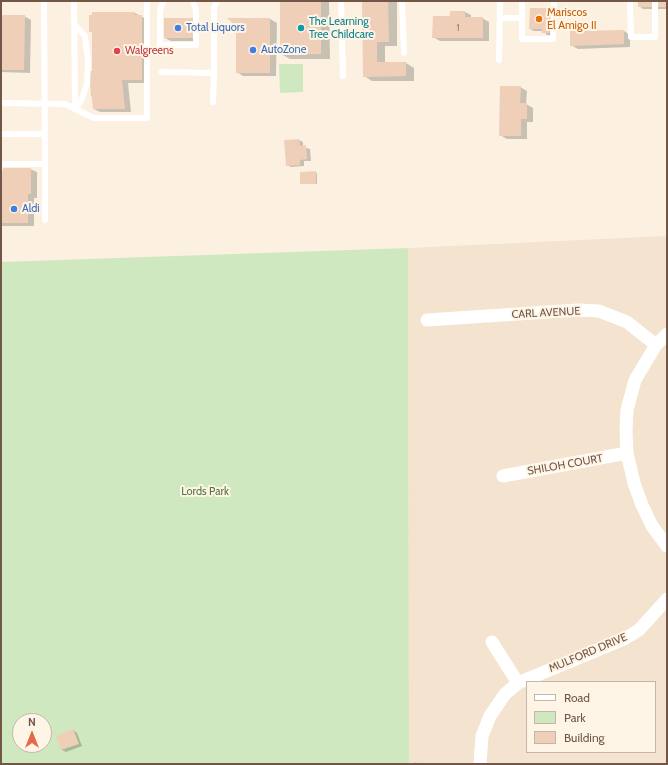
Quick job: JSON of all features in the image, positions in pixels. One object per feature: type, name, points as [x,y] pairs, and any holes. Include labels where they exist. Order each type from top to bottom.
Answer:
[{"type":"street","name":"CARL AVENUE","points":[[427,320],[578,310],[599,312],[627,322],[656,345]]},
{"type":"street","points":[[667,334],[656,345],[643,364],[630,394],[627,410],[627,454],[634,483],[652,526],[667,546]]},
{"type":"street","name":"SHILOH COURT","points":[[502,476],[627,454]]},
{"type":"street","name":"MULFORD DRIVE","points":[[480,764],[482,736],[488,721],[505,694],[518,683],[624,639],[639,630],[667,599]]},
{"type":"street","points":[[492,642],[518,683]]},
{"type":"lane","points":[[44,1],[46,220]]},
{"type":"lane","points":[[74,1],[75,109]]},
{"type":"lane","points":[[1,103],[64,104],[94,118],[147,118],[147,1]]},
{"type":"lane","points":[[163,1],[160,11],[160,44],[196,44],[196,10],[192,1]]},
{"type":"lane","points":[[213,102],[214,7],[216,1]]},
{"type":"lane","points":[[341,1],[343,76]]},
{"type":"lane","points":[[402,1],[404,53]]},
{"type":"lane","points":[[499,60],[500,1]]},
{"type":"lane","points":[[522,1],[522,39],[553,39],[554,1]]},
{"type":"lane","points":[[630,1],[631,37],[655,37],[654,1]]},
{"type":"lane","points":[[500,18],[522,18]]},
{"type":"lane","points":[[74,24],[85,36],[88,62],[87,84],[81,101],[75,109]]},
{"type":"lane","points":[[162,72],[214,73]]},
{"type":"lane","points":[[1,134],[45,134]]},
{"type":"lane","points":[[1,164],[45,164]]},
{"type":"shaded area","points":[[667,236],[667,764],[409,764],[408,248]]},
{"type":"green space","points":[[279,64],[303,64],[303,92],[280,93]]},
{"type":"green space","name":"Lords Park","points":[[408,248],[409,764],[1,764],[1,262]]},
{"type":"building","name":"The Learning Tree Childcare","points":[[280,1],[321,1],[321,54],[280,55]]},
{"type":"building","points":[[362,1],[388,1],[389,42],[377,42],[377,62],[406,62],[406,76],[363,77]]},
{"type":"building","points":[[638,1],[667,1],[667,7],[638,7]]},
{"type":"building","name":"Mariscos El Amigo II","points":[[530,8],[550,8],[549,33],[542,33],[542,29],[529,29]]},
{"type":"building","points":[[450,11],[465,11],[465,17],[483,17],[483,38],[432,38],[433,16],[450,16]]},
{"type":"building","name":"Walgreens","points":[[92,12],[135,12],[135,15],[142,15],[142,80],[122,80],[125,109],[93,109],[89,71],[92,71],[92,32],[89,32],[89,15],[92,15]]},
{"type":"building","points":[[1,15],[25,15],[24,70],[1,70]]},
{"type":"building","name":"Total Liquors","points":[[164,18],[193,18],[193,38],[164,38]]},
{"type":"building","name":"AutoZone","points":[[227,18],[270,18],[270,73],[236,73],[236,27]]},
{"type":"building","points":[[624,30],[624,44],[570,46],[570,31]]},
{"type":"building","points":[[500,86],[521,86],[520,103],[527,103],[527,119],[521,119],[521,136],[499,136]]},
{"type":"building","points":[[299,139],[300,146],[306,145],[307,159],[300,160],[300,165],[286,166],[284,140]]},
{"type":"building","name":"Aldi","points":[[3,168],[31,168],[31,194],[28,194],[28,223],[1,223],[1,171],[3,171]]},
{"type":"building","points":[[316,171],[316,184],[300,184],[300,172]]},
{"type":"building","points":[[73,729],[79,744],[61,750],[56,736]]},
{"type":"place","name":"Mariscos El Amigo II","points":[[539,19]]},
{"type":"place","name":"Total Liquors","points":[[178,28]]},
{"type":"place","name":"The Learning Tree Childcare","points":[[301,28]]},
{"type":"place","name":"AutoZone","points":[[253,50]]},
{"type":"place","name":"Walgreens","points":[[117,51]]},
{"type":"place","name":"Aldi","points":[[14,209]]}]
